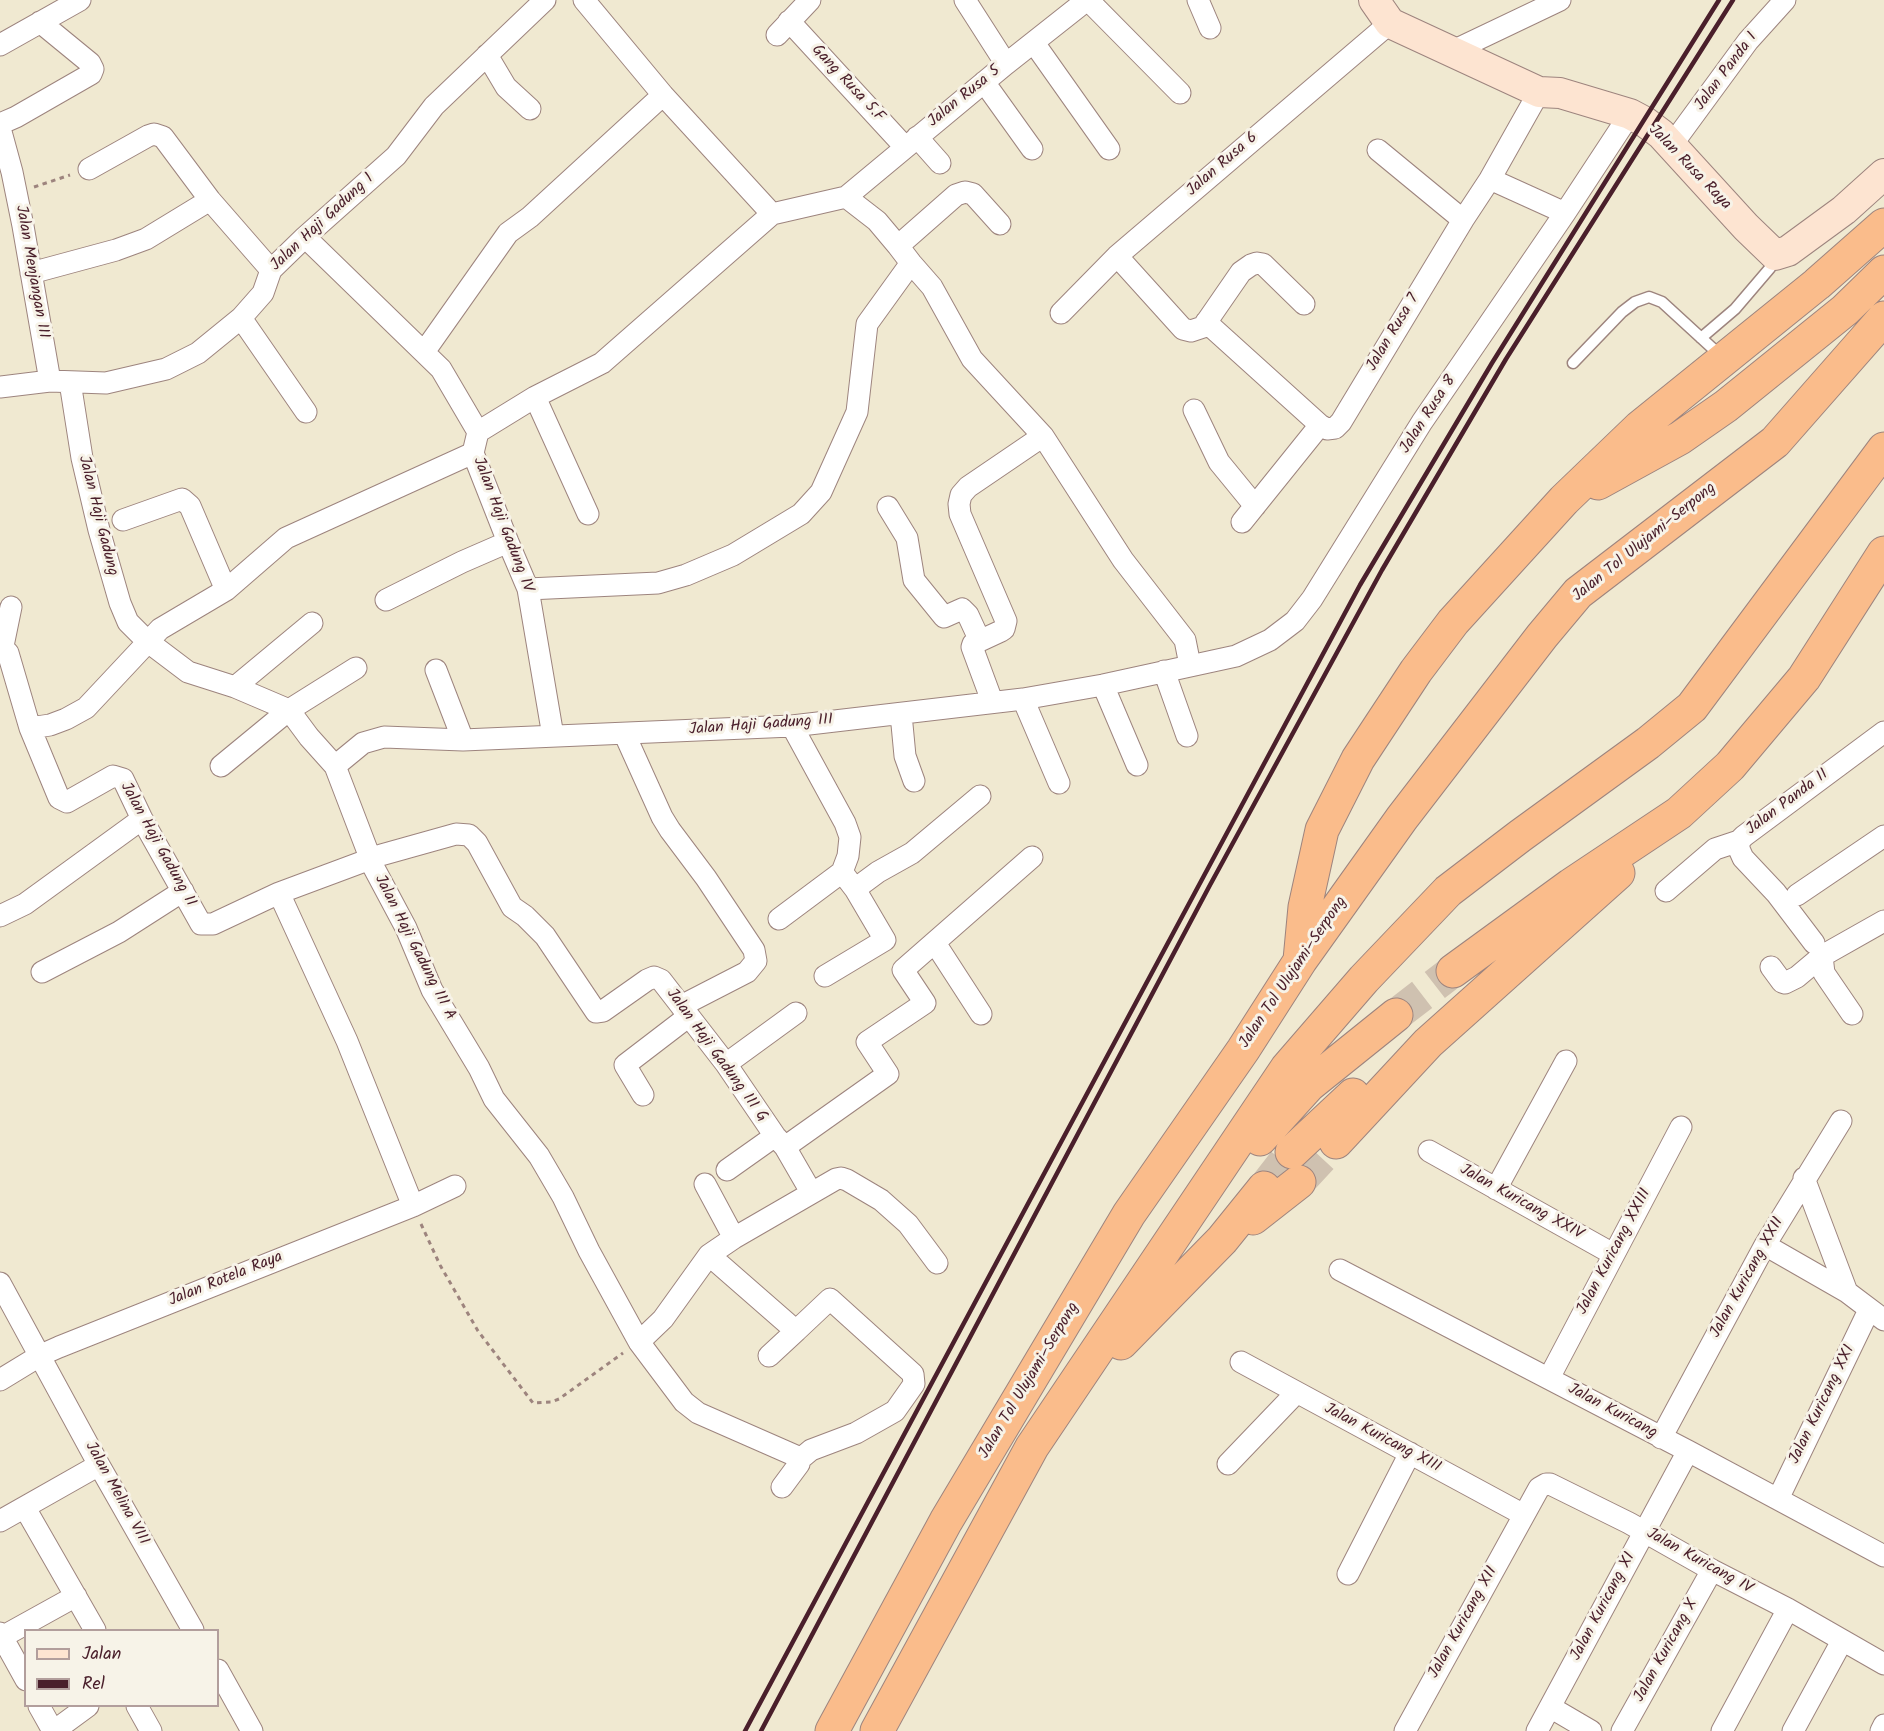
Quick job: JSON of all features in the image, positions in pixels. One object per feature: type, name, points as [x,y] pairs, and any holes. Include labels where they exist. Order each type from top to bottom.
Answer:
[{"type":"highway","points":[[1300,961],[1305,907],[1322,830],[1358,759],[1416,671],[1453,622],[1564,500],[1640,427],[1713,349],[1817,284],[1884,225]]},
{"type":"highway","points":[[1564,500],[1689,432],[1845,310],[1884,272]]},
{"type":"highway","name":"Jalan Tol Ulujami–Serpong","points":[[832,1731],[946,1521],[1129,1214],[1243,1050],[1300,961],[1408,809],[1578,593],[1775,442],[1884,318]]},
{"type":"highway","points":[[877,1731],[1032,1447],[1287,1068],[1364,979],[1448,891],[1648,744],[1692,707],[1884,449]]},
{"type":"highway","points":[[1336,1142],[1428,1043],[1616,876],[1730,766],[1804,678],[1884,553]]},
{"type":"highway","points":[[1453,971],[1571,885],[1679,813]]},
{"type":"highway","points":[[1118,1345],[1193,1229],[1264,1133],[1309,1085],[1396,1015]]},
{"type":"highway","points":[[1222,1240],[1268,1207],[1295,1167],[1363,1086],[1428,1043]]},
{"type":"highway","points":[[1032,1447],[1118,1345],[1222,1240],[1264,1188]]},
{"type":"street","points":[[0,45],[80,0]]},
{"type":"street","name":"Jalan Haji Gadung 1","points":[[0,387],[60,382],[106,383],[166,369],[198,353],[241,318],[263,293],[271,270],[396,156],[434,106],[544,0]]},
{"type":"street","points":[[584,0],[663,95],[772,214]]},
{"type":"street","name":"Gang Rusa 5.F","points":[[810,0],[783,28],[911,142],[940,163]]},
{"type":"street","points":[[965,0],[1006,64]]},
{"type":"street","points":[[1088,0],[1180,93]]},
{"type":"street","name":"Jalan Rusa 5","points":[[846,197],[1006,64],[1088,0]]},
{"type":"street","points":[[1198,0],[1210,28]]},
{"type":"street","points":[[1451,51],[1560,0]]},
{"type":"street","name":"Jalan Panda I","points":[[1671,146],[1748,41],[1785,0]]},
{"type":"street","name":"Jalan Rusa Raya","points":[[1382,12],[1451,51],[1539,92],[1560,93],[1630,114],[1644,122],[1661,134],[1746,227],[1775,255]]},
{"type":"street","name":"Jalan Rusa 6","points":[[1061,313],[1117,256],[1382,12]]},
{"type":"street","points":[[0,126],[91,74],[93,69],[90,63],[40,22]]},
{"type":"street","points":[[1034,43],[1109,149]]},
{"type":"street","points":[[487,55],[506,87],[530,109]]},
{"type":"street","points":[[984,82],[1032,149]]},
{"type":"street","name":"Jalan Rusa 7","points":[[1320,425],[1327,429],[1335,428],[1341,422],[1490,178],[1539,92]]},
{"type":"street","points":[[424,352],[508,233],[530,217],[663,95]]},
{"type":"street","name":"Jalan Rusa 8","points":[[1190,665],[1236,656],[1270,640],[1295,621],[1312,599],[1422,422],[1630,114]]},
{"type":"street","name":"Jalan Menjangan III","points":[[0,126],[16,192],[31,273],[60,382]]},
{"type":"street","points":[[89,169],[148,136],[163,137],[210,200],[271,270]]},
{"type":"street","points":[[1378,150],[1463,220]]},
{"type":"street","points":[[1775,255],[1788,251],[1835,217],[1884,174]]},
{"type":"street","points":[[1490,178],[1565,213]]},
{"type":"street","points":[[898,246],[956,195],[965,192],[973,194],[1000,224]]},
{"type":"street","points":[[478,432],[535,397],[602,363],[772,214],[846,197],[877,221],[932,287],[972,359],[1043,436],[1124,560],[1185,640],[1190,665]]},
{"type":"street","points":[[31,273],[116,250],[146,239],[210,200]]},
{"type":"street","name":"Jalan Haji Gadung IV","points":[[305,237],[441,369],[478,432],[473,453],[528,589],[553,736]]},
{"type":"street","points":[[1117,256],[1183,329],[1197,330],[1206,322],[1241,272],[1257,263],[1263,264],[1304,304]]},
{"type":"street","points":[[528,589],[658,583],[686,575],[733,555],[801,514],[821,492],[857,412],[867,324],[911,263]]},
{"type":"street","points":[[241,318],[306,412]]},
{"type":"street","points":[[1194,410],[1219,462],[1249,514],[1320,425],[1206,322]]},
{"type":"street","name":"Jalan Haji Gadung","points":[[60,382],[120,603],[128,622],[147,641]]},
{"type":"street","points":[[535,397],[588,514]]},
{"type":"street","points":[[992,702],[972,651],[973,644],[1004,629],[1006,621],[960,514],[959,504],[961,495],[968,487],[1043,436]]},
{"type":"street","points":[[30,728],[50,725],[86,708],[160,629],[226,590],[286,538],[473,453]]},
{"type":"street","points":[[123,520],[182,499],[190,506],[226,590]]},
{"type":"street","points":[[888,507],[907,538],[914,580],[944,617],[962,609],[968,615],[980,641]]},
{"type":"street","points":[[386,600],[508,542]]},
{"type":"street","points":[[1,645],[11,607]]},
{"type":"street","points":[[235,687],[312,623]]},
{"type":"street","points":[[147,641],[188,672],[235,687],[289,710],[335,766],[370,860]]},
{"type":"street","name":"Jalan Haji Gadung II","points":[[1,645],[8,653],[30,728],[59,798],[67,802],[113,776],[123,779],[142,819],[198,920],[206,925]]},
{"type":"street","name":"Jalan Haji Gadung III","points":[[335,766],[363,744],[384,737],[463,740],[625,735],[792,726],[1023,699],[1103,685],[1190,665]]},
{"type":"street","points":[[221,766],[289,710],[356,668]]},
{"type":"street","points":[[436,670],[463,740]]},
{"type":"street","points":[[1164,671],[1187,736]]},
{"type":"street","points":[[1103,685],[1137,765]]},
{"type":"street","points":[[1023,699],[1059,783]]},
{"type":"street","points":[[901,714],[905,756],[914,781]]},
{"type":"street","points":[[779,919],[842,872],[848,856],[850,837],[845,823],[792,726]]},
{"type":"street","name":"Jalan Panda II","points":[[1852,1014],[1824,973],[1818,950],[1776,893],[1743,858],[1739,842],[1884,732]]},
{"type":"street","points":[[625,735],[662,817],[754,950],[756,962],[747,972],[685,1011],[625,1065],[643,1095]]},
{"type":"street","points":[[855,889],[878,872],[912,853],[980,796]]},
{"type":"street","points":[[0,916],[25,904],[142,819]]},
{"type":"street","name":"Jalan Haji Gadung III G","points":[[206,925],[213,924],[279,893],[370,860],[456,834],[469,835],[477,843],[512,907],[525,916],[545,936],[596,1012],[603,1011],[654,977],[661,980],[726,1064],[780,1141],[811,1192]]},
{"type":"street","points":[[1797,895],[1884,836]]},
{"type":"street","points":[[1666,891],[1715,849],[1739,842]]},
{"type":"street","points":[[903,970],[1032,857]]},
{"type":"street","name":"Jalan Haji Gadung III A","points":[[370,860],[406,928],[432,990],[494,1099],[539,1156],[639,1342],[679,1396],[698,1413],[796,1456],[799,1460]]},
{"type":"street","points":[[727,1170],[780,1141],[888,1074],[867,1042],[925,1003],[855,889],[842,872]]},
{"type":"street","points":[[42,972],[119,932],[183,891]]},
{"type":"street","points":[[279,893],[347,1041],[413,1206]]},
{"type":"street","points":[[1772,967],[1785,983],[1797,977],[1818,950],[1884,921]]},
{"type":"street","points":[[825,976],[883,937]]},
{"type":"street","points":[[935,943],[981,1014]]},
{"type":"street","points":[[726,1064],[796,1013]]},
{"type":"street","points":[[1496,1189],[1566,1061]]},
{"type":"street","name":"Jalan Kuricang XXII","points":[[1661,1438],[1765,1245],[1840,1121]]},
{"type":"street","name":"Jalan Kuricang XXIII","points":[[1549,1378],[1681,1126]]},
{"type":"street","name":"Jalan Kuricang XXIV","points":[[1429,1151],[1613,1254]]},
{"type":"street","points":[[1804,1178],[1847,1292]]},
{"type":"street","points":[[639,1342],[663,1319],[710,1255],[734,1238],[836,1179],[847,1180],[881,1200],[908,1224],[937,1263]]},
{"type":"street","points":[[705,1184],[734,1238]]},
{"type":"street","name":"Jalan Rotela Raya","points":[[0,1380],[59,1347],[413,1206],[455,1186]]},
{"type":"street","points":[[1765,1245],[1847,1292],[1876,1315]]},
{"type":"street","points":[[710,1255],[796,1331]]},
{"type":"street","name":"Jalan Kuricang","points":[[1340,1270],[1884,1556]]},
{"type":"street","name":"Jalan Melina VIII","points":[[0,1283],[59,1347],[99,1465],[192,1629]]},
{"type":"street","points":[[770,1356],[830,1299],[913,1374],[914,1384],[895,1411],[885,1419],[812,1450],[799,1460],[800,1464],[782,1487]]},
{"type":"street","name":"Jalan Kuricang XXI","points":[[1778,1499],[1876,1315]]},
{"type":"street","name":"Jalan Kuricang XIII","points":[[1241,1362],[1524,1515]]},
{"type":"street","points":[[1228,1464],[1296,1393]]},
{"type":"street","name":"Jalan Kuricang XI","points":[[1537,1731],[1688,1451]]},
{"type":"street","points":[[1348,1574],[1410,1453]]},
{"type":"street","points":[[0,1521],[99,1465]]},
{"type":"street","name":"Jalan Kuricang IV","points":[[1524,1515],[1539,1488],[1550,1484],[1645,1532],[1884,1664]]},
{"type":"street","points":[[25,1508],[94,1629]]},
{"type":"street","name":"Jalan Kuricang XII","points":[[1405,1731],[1524,1515]]},
{"type":"street","name":"Jalan Kuricang X","points":[[1622,1731],[1712,1570]]},
{"type":"street","points":[[24,1676],[1,1635],[76,1596]]},
{"type":"street","points":[[1722,1731],[1788,1610]]},
{"type":"street","points":[[1793,1731],[1842,1641]]},
{"type":"street","points":[[219,1672],[252,1731]]},
{"type":"street","points":[[40,1707],[54,1731],[87,1707]]},
{"type":"street","points":[[138,1707],[151,1731]]},
{"type":"street","points":[[1550,1707],[1591,1731]]},
{"type":"street","points":[[1881,1731],[1884,1725]]},
{"type":"lane","points":[[1573,363],[1622,312],[1635,302],[1649,297],[1662,302],[1713,349],[1734,309],[1770,268],[1775,255]]},
{"type":"path","points":[[16,192],[89,169]]},
{"type":"path","points":[[413,1206],[440,1265],[478,1331],[532,1403],[551,1402],[569,1393],[639,1342]]},
{"type":"tunnel","points":[[1396,1015],[1453,971]]},
{"type":"tunnel","points":[[1299,1182],[1336,1142]]},
{"type":"tunnel","points":[[1264,1188],[1292,1152]]},
{"type":"railway","points":[[745,1731],[1360,585],[1492,363],[1719,0]]},
{"type":"railway","points":[[761,1731],[1210,885],[1382,570],[1506,359],[1733,0]]}]
